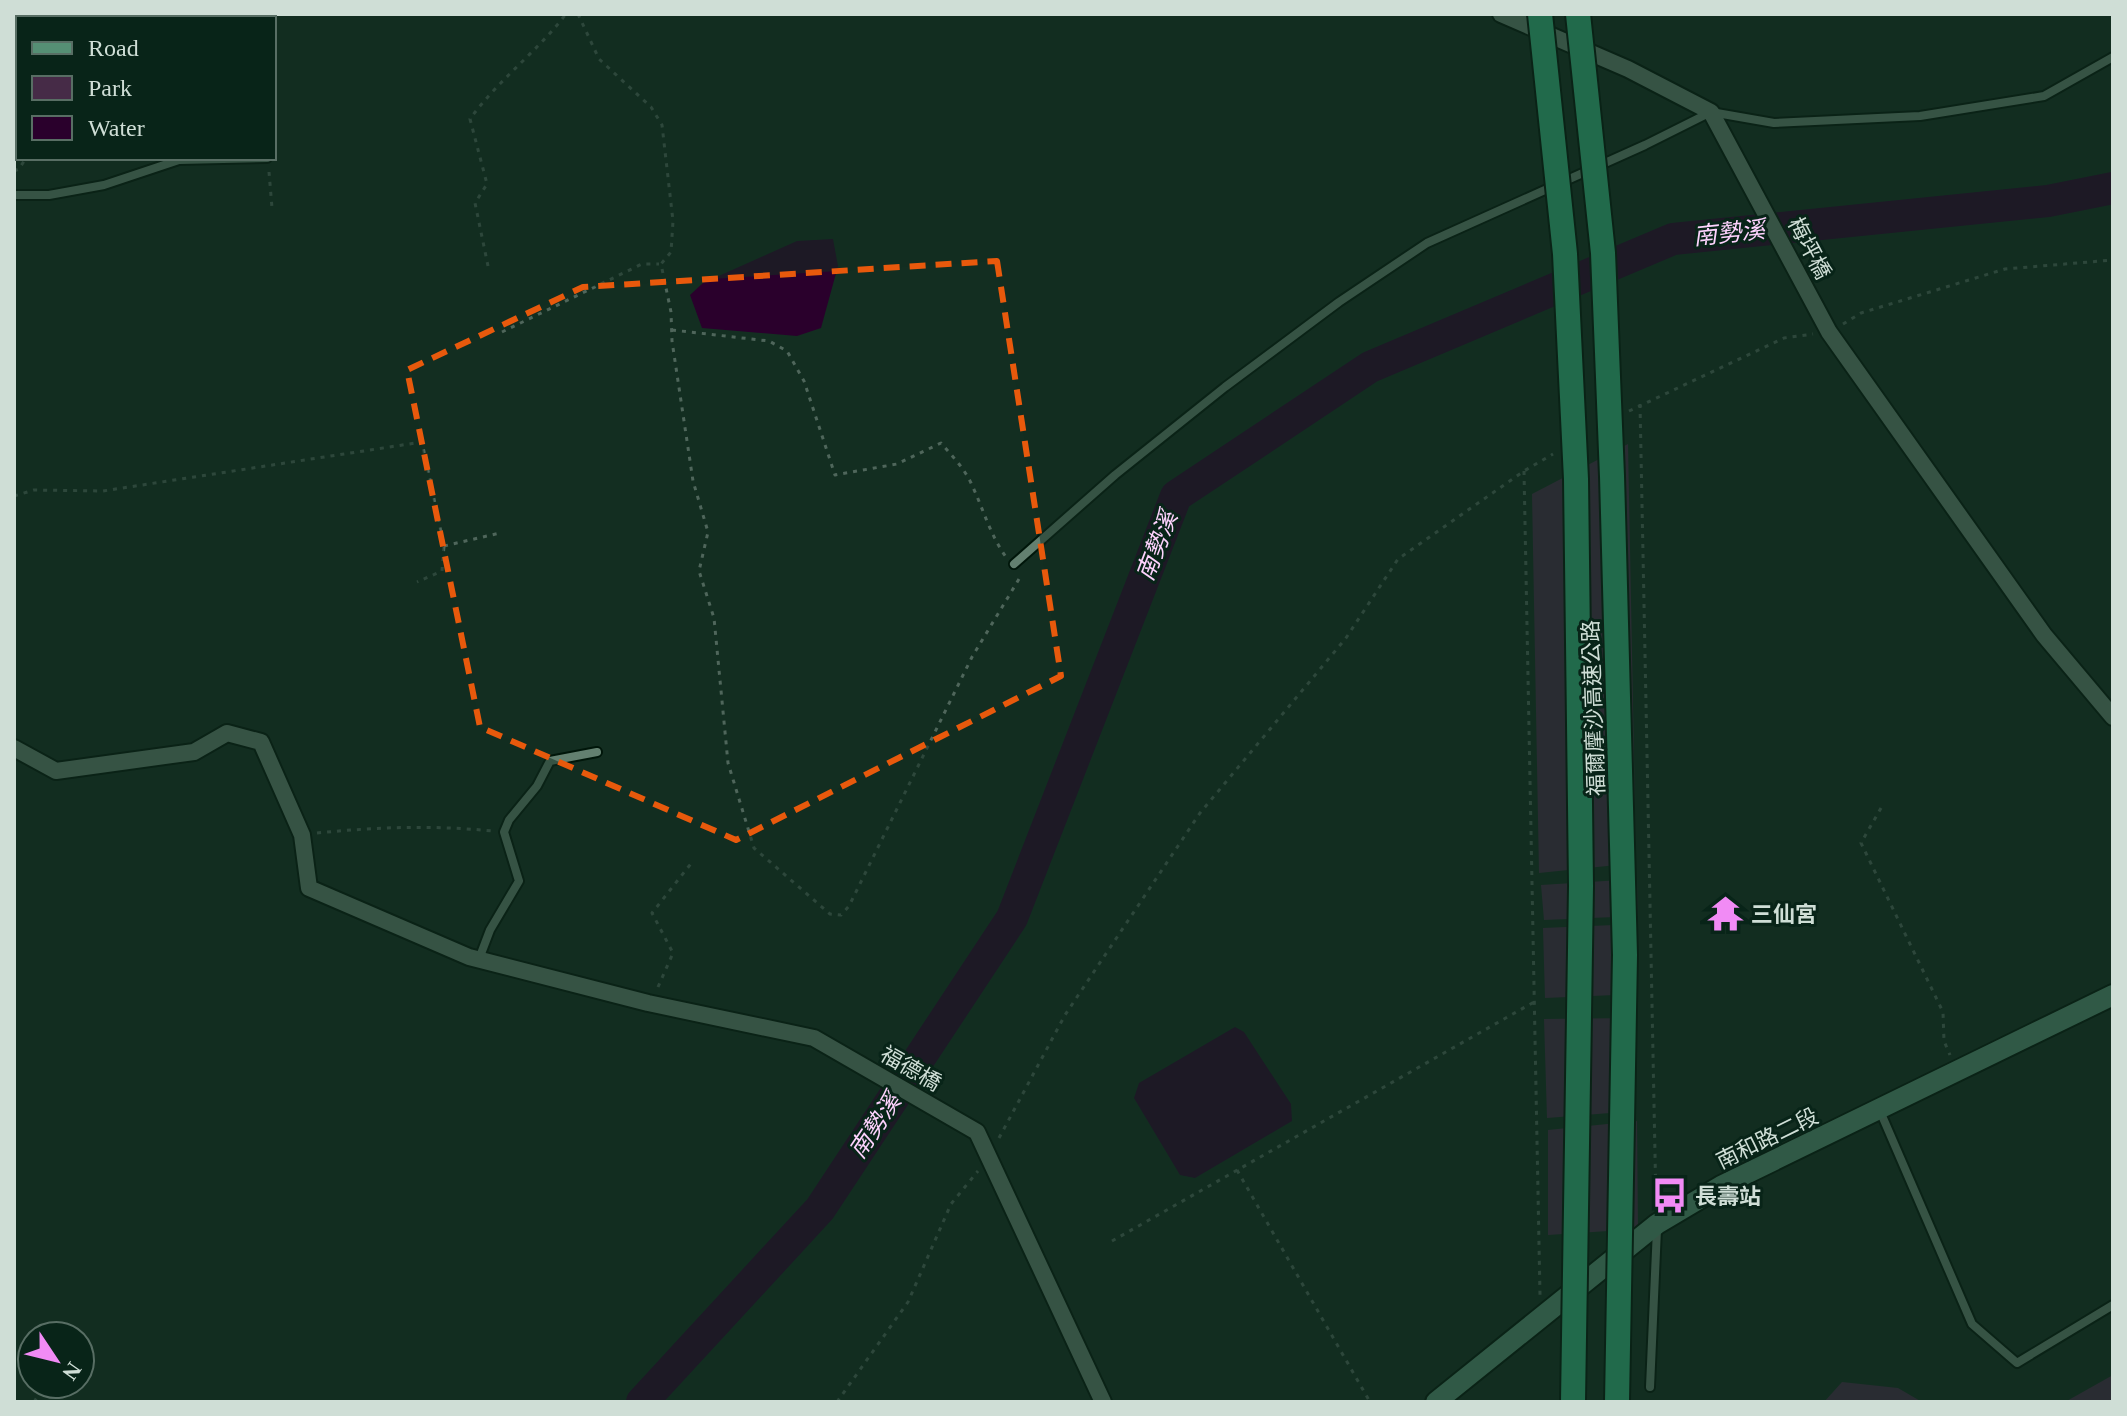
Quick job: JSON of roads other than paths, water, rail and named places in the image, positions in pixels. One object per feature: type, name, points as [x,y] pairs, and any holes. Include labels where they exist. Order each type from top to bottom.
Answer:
[{"type":"highway","name":"福爾摩沙高速公路","points":[[1540,14],[1565,254],[1576,479],[1581,886],[1573,1402]]},
{"type":"highway","name":"福爾摩沙高速公路","points":[[1578,14],[1603,253],[1613,492],[1625,955],[1617,1402]]},
{"type":"main road","name":"南和路二段","points":[[1436,1402],[1657,1224],[1721,1186],[2113,995]]},
{"type":"street","points":[[1501,14],[1628,69],[1711,112]]},
{"type":"street","name":"梅坪橋","points":[[1711,112],[1827,326],[2044,635],[2113,717]]},
{"type":"street","name":"福德橋","points":[[14,748],[56,771],[194,752],[227,733],[261,742],[302,835],[309,888],[479,960],[648,1003],[814,1038],[977,1132],[1103,1402]]},
{"type":"lane","points":[[1014,564],[1115,475],[1225,387],[1339,302],[1427,243],[1711,112],[1774,123],[1920,116],[2044,96],[2113,57]]},
{"type":"lane","points":[[14,195],[49,195],[104,185],[179,160]]},
{"type":"lane","points":[[479,960],[490,930],[519,881],[504,832],[509,820],[537,786],[550,761],[597,752]]},
{"type":"lane","points":[[1880,1110],[1972,1324],[2017,1363],[2113,1305]]},
{"type":"lane","points":[[1650,1387],[1657,1224]]},
{"type":"water","points":[[833,239],[838,266],[821,328],[797,336],[702,328],[690,295],[703,283],[797,241]]},
{"type":"water","points":[[1235,1027],[1244,1032],[1291,1104],[1292,1121],[1195,1178],[1180,1175],[1134,1098],[1139,1083]]},
{"type":"waterway","name":"南勢溪","points":[[642,1402],[820,1209],[1012,918],[1176,496],[1370,367],[1673,239],[2048,201],[2113,188]]},
{"type":"place","name":"三仙宮","points":[[1725,914]]},
{"type":"place","name":"長壽站","points":[[1669,1196]]}]
